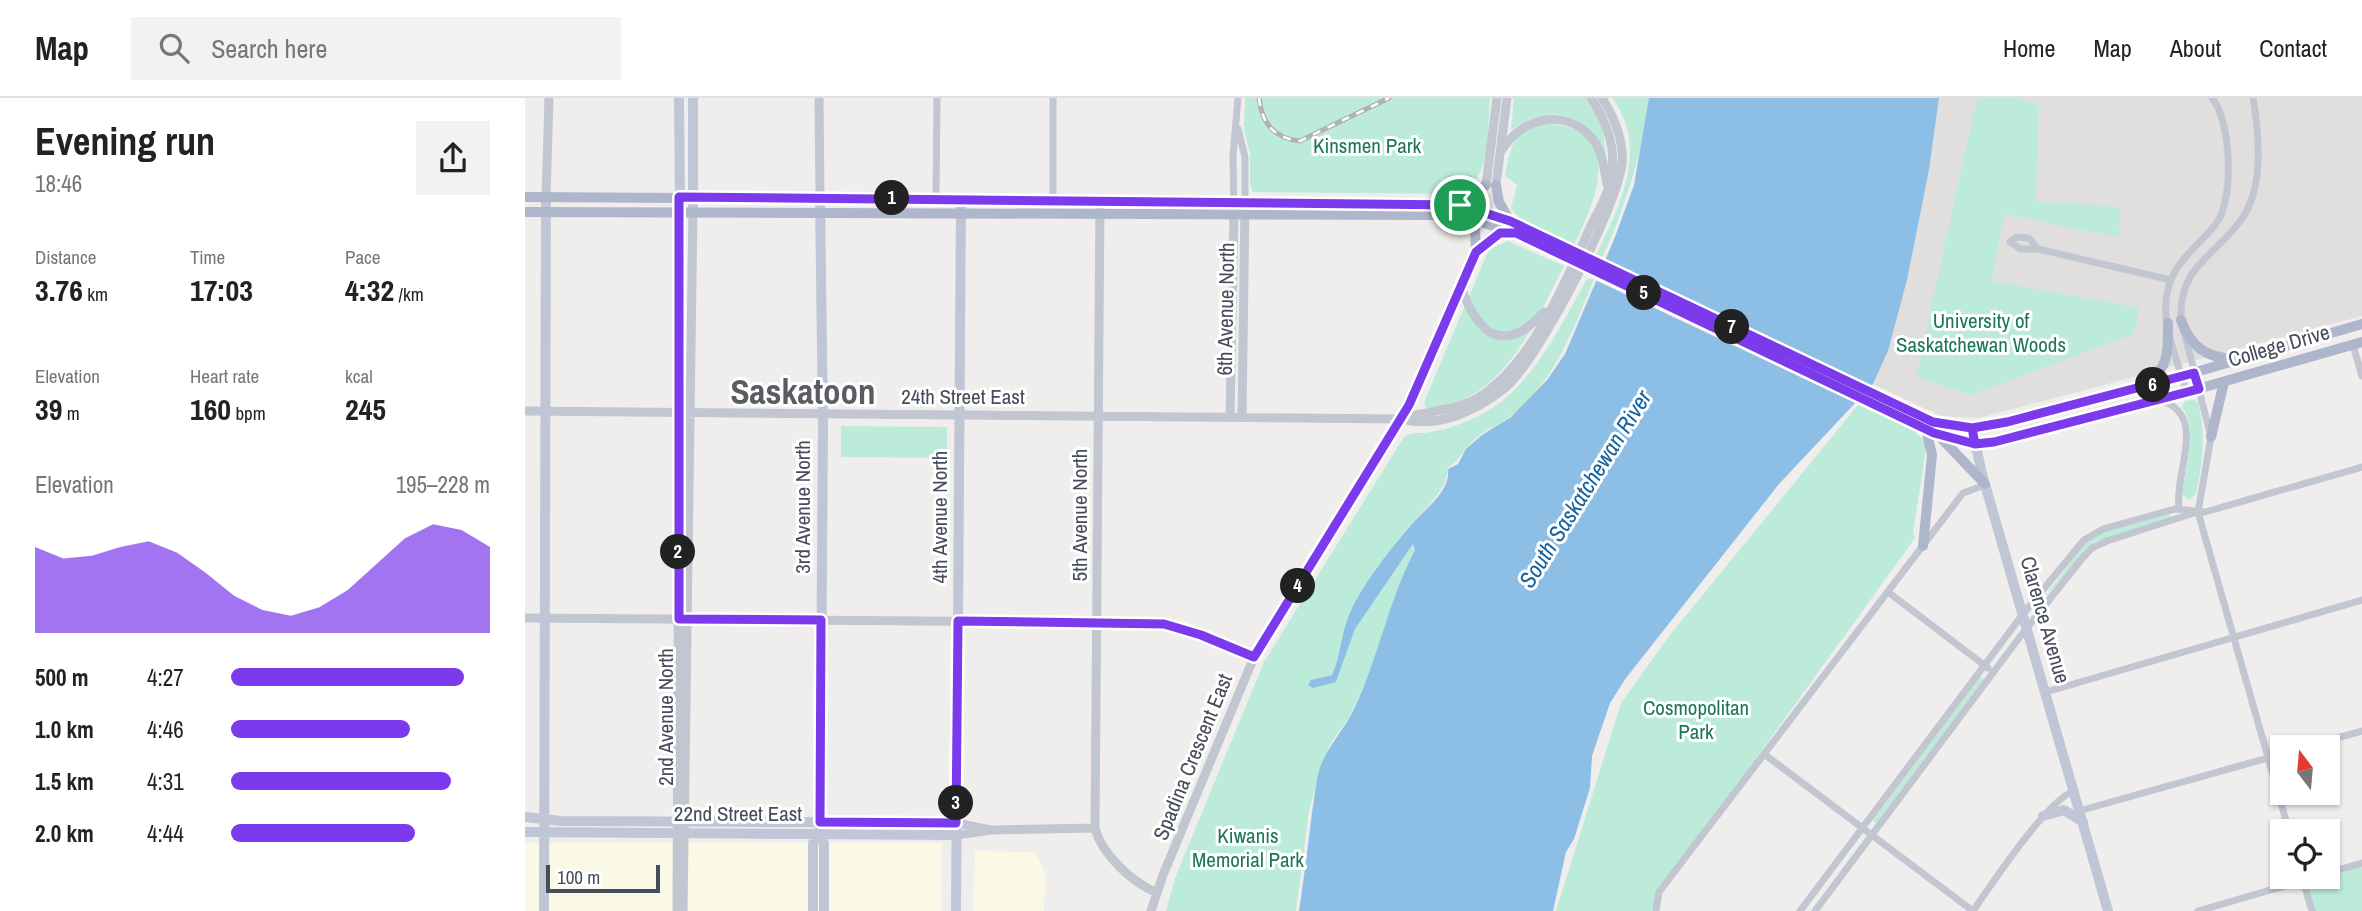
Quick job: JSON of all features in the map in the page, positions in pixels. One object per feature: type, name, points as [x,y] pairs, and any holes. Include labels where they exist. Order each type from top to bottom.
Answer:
[{"type":"main road","name":"2nd Avenue North","points":[[679,98],[680,211]]},
{"type":"main road","name":"2nd Avenue North","points":[[692,211],[693,98]]},
{"type":"main road","points":[[1460,205],[1491,185],[1501,208],[1519,230]]},
{"type":"main road","points":[[544,911],[546,196]]},
{"type":"main road","points":[[525,197],[1460,205],[1510,221]]},
{"type":"main road","name":"3rd Avenue North","points":[[820,198],[823,414],[820,833]]},
{"type":"main road","name":"4th Avenue North","points":[[955,911],[961,199]]},
{"type":"main road","points":[[525,212],[821,211],[1100,215],[1433,215],[1468,218],[1519,230],[1928,426],[1959,454],[1985,484]]},
{"type":"main road","points":[[1468,218],[1475,229],[1476,252]]},
{"type":"main road","points":[[1476,252],[1500,233],[1519,230]]},
{"type":"main road","points":[[2181,320],[2188,337],[2204,353],[2224,358],[2248,358]]},
{"type":"main road","points":[[2130,391],[2151,380],[2164,367],[2168,323]]},
{"type":"main road","name":"College Drive","points":[[1928,426],[1972,428],[2130,391],[2362,324]]},
{"type":"main road","name":"College Drive","points":[[1928,426],[1975,444],[1994,442],[2193,391],[2357,344]]},
{"type":"main road","points":[[2211,437],[2224,382]]},
{"type":"main road","points":[[1923,546],[1932,455],[1928,426]]},
{"type":"main road","name":"Clarence Avenue","points":[[1972,428],[1985,484],[2108,911]]},
{"type":"main road","points":[[2043,816],[2064,810],[2083,822]]},
{"type":"main road","name":"22nd Street East","points":[[525,817],[956,823]]},
{"type":"main road","name":"22nd Street East","points":[[525,832],[956,835]]},
{"type":"main road","points":[[813,911],[813,843],[820,833]]},
{"type":"main road","points":[[820,833],[824,844],[824,911]]},
{"type":"street","points":[[546,196],[549,98]]},
{"type":"street","name":"3rd Avenue North","points":[[819,98],[820,198]]},
{"type":"street","points":[[936,199],[937,98]]},
{"type":"street","points":[[1053,98],[1053,200]]},
{"type":"street","points":[[1238,98],[1233,156],[1240,202]]},
{"type":"street","points":[[1491,185],[1497,98]]},
{"type":"street","points":[[1491,185],[1502,149],[1507,98]]},
{"type":"street","points":[[1401,419],[1465,404],[1490,388],[1512,369],[1557,298],[1608,190],[1612,148],[1605,122],[1591,98]]},
{"type":"street","points":[[1401,419],[1413,422],[1437,421],[1472,410],[1506,387],[1542,337],[1577,275],[1616,191],[1621,148],[1616,125],[1602,98]]},
{"type":"street","points":[[2212,98],[2227,131],[2224,204],[2218,220],[2186,254],[2171,280],[2166,298],[2168,323],[2211,437],[2198,512],[2285,819]]},
{"type":"street","points":[[2188,375],[2181,301],[2189,276],[2237,225],[2251,200],[2256,184],[2257,152],[2253,98]]},
{"type":"street","points":[[1502,149],[1516,132],[1537,121],[1558,119],[1575,125],[1592,138],[1598,148],[1608,190]]},
{"type":"street","points":[[1237,129],[1245,157],[1240,202]]},
{"type":"street","name":"5th Avenue North","points":[[1094,828],[1100,201]]},
{"type":"street","name":"6th Avenue North","points":[[1240,202],[1242,417]]},
{"type":"street","name":"2nd Avenue North","points":[[680,211],[678,412],[683,618]]},
{"type":"street","name":"2nd Avenue North","points":[[680,833],[692,211]]},
{"type":"street","name":"6th Avenue North","points":[[1230,417],[1240,215]]},
{"type":"street","points":[[2038,249],[2171,280]]},
{"type":"street","name":"Spadina Crescent East","points":[[1151,911],[1254,657],[1401,419],[1476,252]]},
{"type":"street","points":[[1461,287],[1469,312],[1482,328],[1495,335],[1513,335],[1527,330],[1557,298]]},
{"type":"street","points":[[2357,344],[2362,376]]},
{"type":"street","points":[[2159,400],[2175,405],[2182,411],[2187,426],[2179,508]]},
{"type":"street","name":"24th Street East","points":[[525,411],[1401,419]]},
{"type":"street","points":[[1815,911],[1993,672],[2092,548],[2198,512],[2362,467]]},
{"type":"street","points":[[1656,911],[1659,892],[1963,493],[1985,484]]},
{"type":"street","points":[[1800,911],[1986,667],[2022,614],[2094,533],[2179,508],[2198,512]]},
{"type":"street","points":[[1888,592],[1993,672]]},
{"type":"street","points":[[2046,692],[2362,600]]},
{"type":"street","points":[[525,618],[1097,622],[1174,625],[1254,657]]},
{"type":"street","points":[[2340,737],[2362,731]]},
{"type":"street","points":[[1764,754],[1973,911],[2043,816],[2063,795],[2074,791]]},
{"type":"street","points":[[2079,811],[2270,757]]},
{"type":"street","name":"22nd Street East","points":[[956,823],[992,830]]},
{"type":"street","points":[[1094,828],[1103,847],[1133,879],[1157,893]]},
{"type":"street","name":"22nd Street East","points":[[956,835],[992,830],[1094,828]]},
{"type":"street","points":[[677,911],[680,833]]},
{"type":"street","points":[[680,833],[683,911]]},
{"type":"street","points":[[2340,869],[2362,863]]},
{"type":"street","points":[[2198,911],[2270,889]]},
{"type":"street","points":[[2305,889],[2312,911]]},
{"type":"shaded area","points":[[1939,98],[2362,98],[2362,316],[1979,418],[1941,416],[1873,384],[1885,357],[1907,280],[1929,170]]},
{"type":"shaded area","points":[[525,843],[942,843],[942,911],[525,911]]},
{"type":"shaded area","points":[[975,851],[1035,852],[1045,872],[1044,911],[973,911]]},
{"type":"green space","name":"Kinsmen Park","points":[[1245,98],[1490,98],[1488,140],[1482,168],[1467,189],[1454,194],[1253,192],[1250,185],[1250,153],[1244,130]]},
{"type":"green space","points":[[1514,98],[1586,98],[1602,125],[1607,162],[1592,132],[1568,117],[1540,116],[1511,130]]},
{"type":"green space","points":[[1612,98],[1651,98],[1632,180],[1602,258],[1596,255],[1621,198],[1630,157],[1629,137],[1623,117]]},
{"type":"green space","name":"University of Saskatchewan Woods","points":[[1977,98],[2017,98],[2039,105],[2036,201],[2121,207],[2118,237],[2004,214],[1992,281],[2140,308],[2134,334],[1971,395],[1916,377]]},
{"type":"green space","points":[[1545,123],[1570,128],[1587,138],[1596,151],[1599,168],[1596,187],[1591,207],[1574,245],[1522,221],[1511,208],[1517,185],[1505,176],[1509,155],[1519,136]]},
{"type":"green space","points":[[1508,241],[1564,266],[1527,335],[1495,377],[1476,393],[1453,404],[1427,409],[1424,402],[1489,249]]},
{"type":"green space","name":"Kiwanis Memorial Park","points":[[1587,279],[1594,279],[1570,335],[1550,372],[1525,404],[1476,438],[1448,468],[1437,496],[1402,535],[1356,599],[1346,622],[1332,675],[1311,680],[1336,682],[1355,629],[1413,544],[1415,549],[1373,665],[1350,716],[1330,744],[1318,777],[1309,811],[1296,911],[1166,911],[1175,878],[1264,662],[1404,437],[1464,423],[1495,406],[1512,392],[1554,338]]},
{"type":"green space","points":[[2185,401],[2198,402],[2203,448],[2196,494],[2189,500],[2182,494],[2188,461],[2190,426],[2182,407]]},
{"type":"green space","name":"Cosmopolitan Park","points":[[1858,405],[1912,429],[1927,443],[1913,533],[1915,538],[1659,893],[1655,911],[1556,911],[1621,703],[1669,636]]},
{"type":"green space","points":[[841,426],[947,427],[947,458],[841,457]]},
{"type":"green space","points":[[2170,514],[2169,519],[2094,542],[2040,603],[2085,543],[2103,532]]},
{"type":"green space","points":[[1980,677],[1984,679],[1876,823],[1873,820]]},
{"type":"green space","points":[[2362,863],[2362,911],[2312,911],[2306,889],[2340,889],[2340,869]]},
{"type":"water","name":"South Saskatchewan River","points":[[1649,98],[1939,98],[1929,170],[1907,280],[1888,351],[1873,384],[1779,484],[1626,678],[1610,703],[1592,756],[1590,788],[1574,839],[1566,852],[1553,911],[1299,911],[1319,769],[1361,693],[1397,590],[1415,550],[1413,544],[1355,629],[1336,682],[1313,688],[1308,685],[1311,680],[1332,675],[1346,623],[1357,598],[1393,546],[1441,492],[1448,477],[1448,469],[1458,464],[1466,449],[1482,435],[1511,417],[1547,380],[1565,354],[1634,185]]},
{"type":"pier","points":[[1601,259],[1875,388],[1860,405],[1593,279]]},
{"type":"railway","points":[[1259,98],[1263,115],[1271,128],[1283,137],[1300,141],[1389,98]]},
{"type":"district","name":"Saskatoon","points":[[803,392]]},
{"type":"route","points":[[1460,205],[679,197],[679,619],[821,620],[820,822],[956,823],[958,621],[1131,622],[1174,625],[1254,657],[1409,405],[1476,252],[1492,236],[1500,233],[1516,233],[1571,258],[1951,440],[1975,444],[1972,428],[2007,422],[2194,373],[2199,389],[1994,442],[1975,444],[1973,435],[1972,428],[1933,422],[1510,221],[1460,205]]}]
